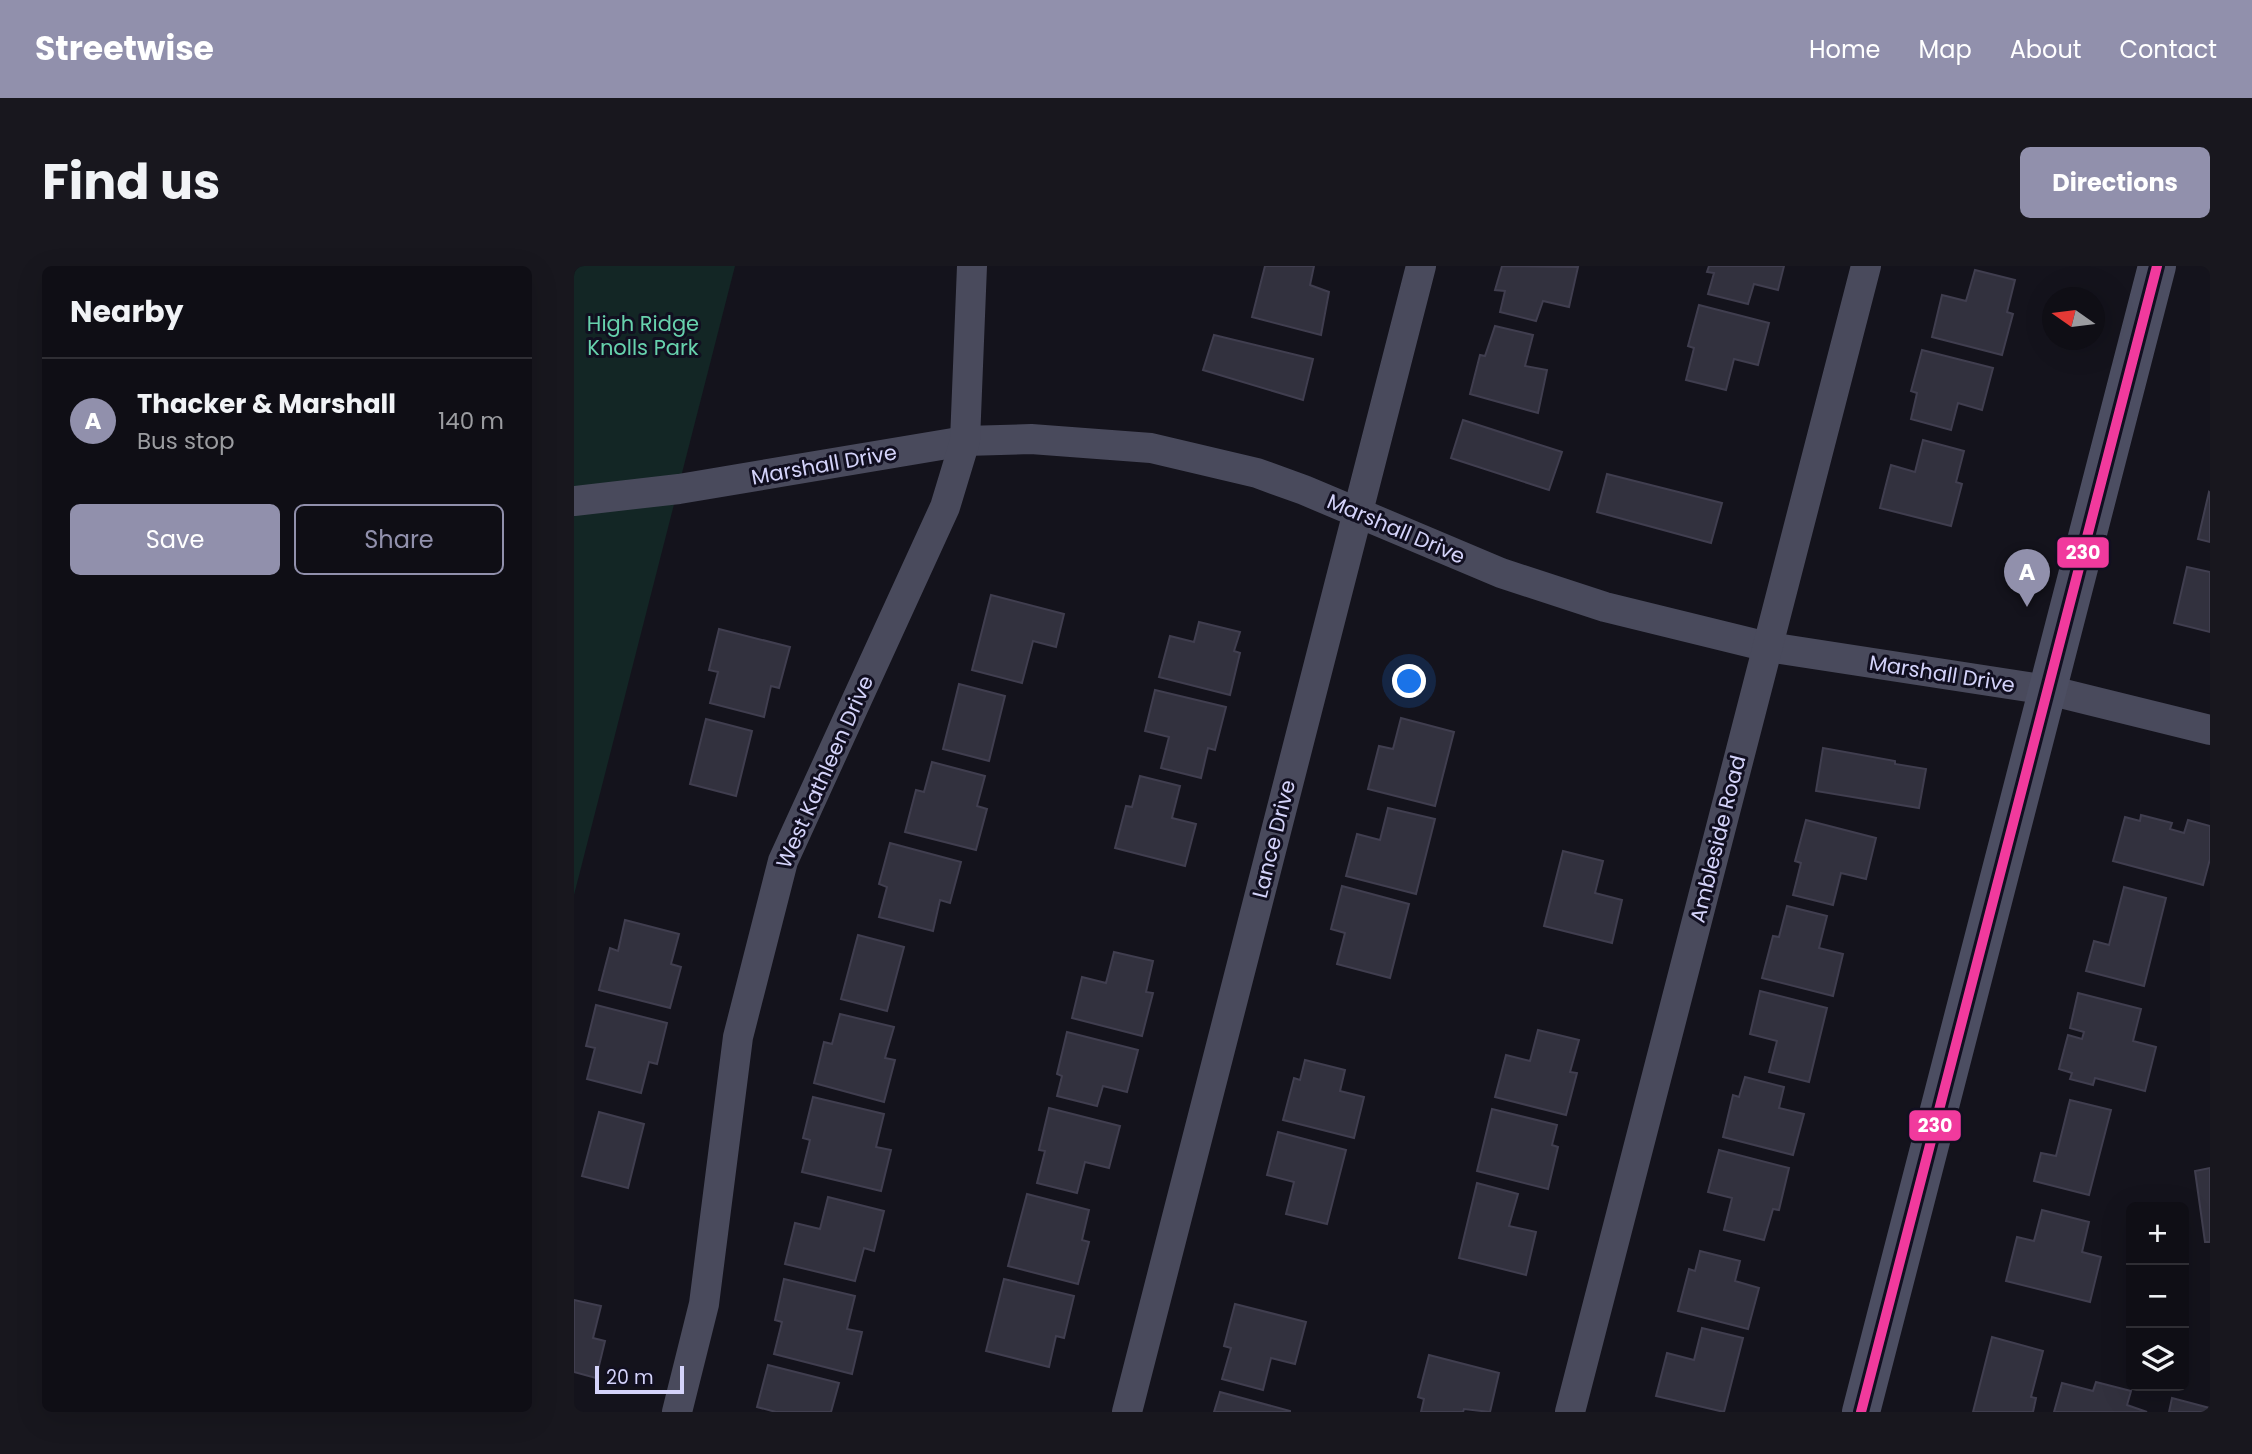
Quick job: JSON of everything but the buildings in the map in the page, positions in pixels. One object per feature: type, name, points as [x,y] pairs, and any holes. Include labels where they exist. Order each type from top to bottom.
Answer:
[{"type":"main road","points":[[1861,1412],[2157,266]]},
{"type":"street","name":"West Kathleen Drive","points":[[677,1412],[704,1304],[738,1037],[783,861],[946,507],[965,441],[972,266]]},
{"type":"street","name":"Lance Drive","points":[[1127,1412],[1421,266]]},
{"type":"street","name":"Ambleside Road","points":[[1570,1412],[1866,266]]},
{"type":"street","name":"Marshall Drive","points":[[574,501],[678,489],[965,441],[1031,439],[1162,450],[1257,473],[1358,512],[1501,573],[1605,607],[1768,648],[2048,690],[2210,730]]},
{"type":"green space","name":"High Ridge Knolls Park","points":[[574,266],[735,266],[574,895]]},
{"type":"transit line","name":"230","points":[[1861,1412],[2157,266]]},
{"type":"place","name":"Thacker & Marshall","points":[[2027,607]]}]
